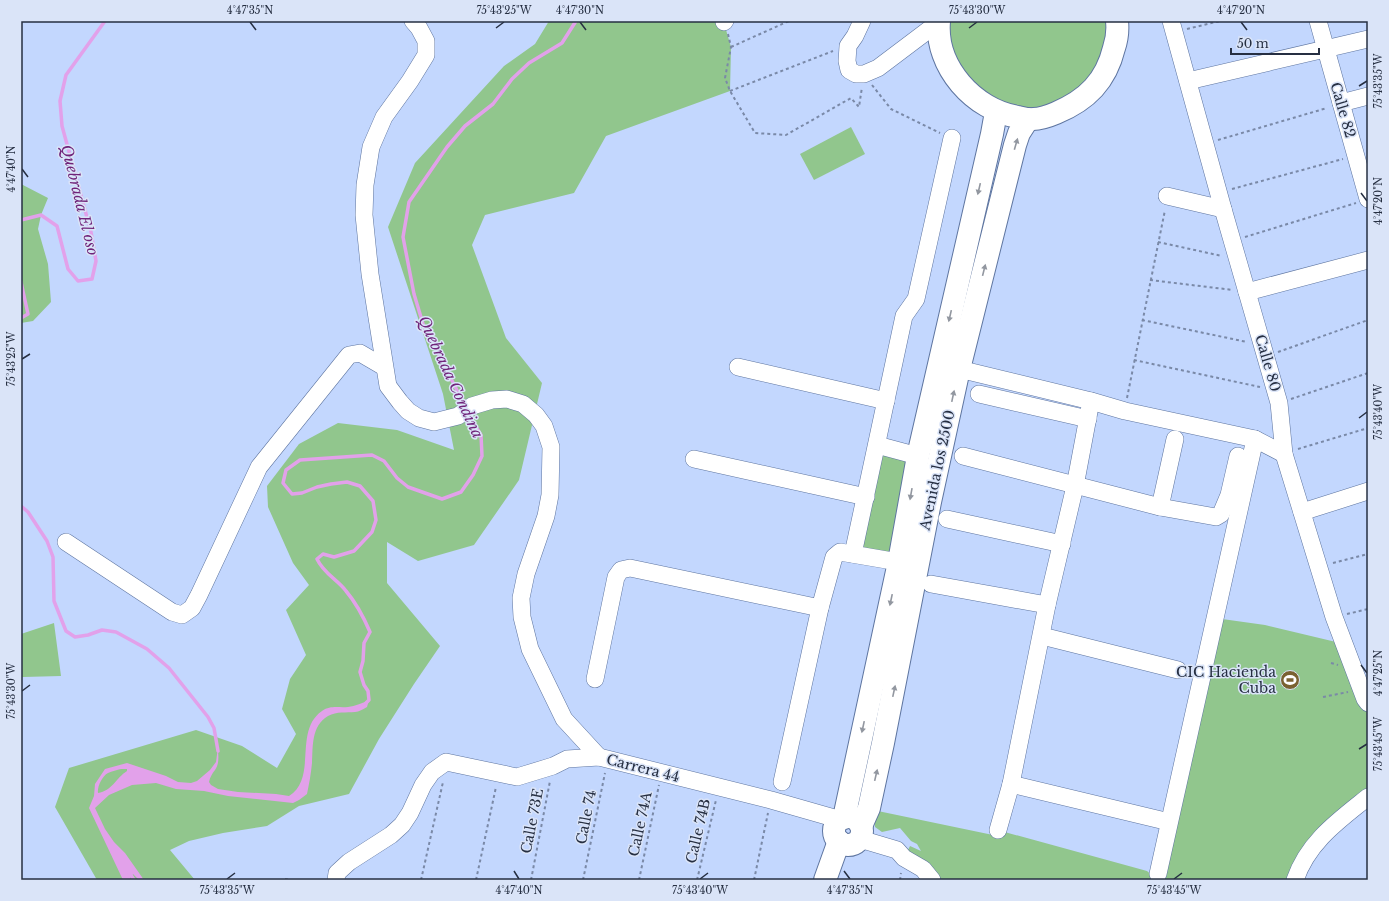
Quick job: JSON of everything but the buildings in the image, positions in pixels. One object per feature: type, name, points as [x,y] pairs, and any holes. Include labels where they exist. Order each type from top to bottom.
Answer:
[{"type":"main road","points":[[939,22],[940,42],[946,63],[957,80],[972,94],[996,112],[1007,116],[1032,120],[1046,117],[1071,106],[1094,89],[1108,68],[1116,40],[1118,27],[1117,21]]},
{"type":"main road","name":"Avenida los 2500","points":[[825,880],[869,808],[883,743],[908,564],[918,456],[996,112]]},
{"type":"main road","name":"Avenida los 2500","points":[[908,564],[1015,145],[1019,133],[1028,119]]},
{"type":"main road","name":"Avenida los 2500","points":[[840,880],[854,833]]},
{"type":"street","points":[[413,21],[419,28],[426,41],[426,55],[410,81],[384,116],[371,147],[365,185],[364,215],[366,240],[388,386],[408,411],[419,418],[434,422],[458,416],[472,406],[492,400],[507,399],[523,404],[536,415],[544,426],[551,447],[550,495],[546,516],[526,574],[522,598],[522,617],[530,649],[564,719],[603,758]]},
{"type":"street","points":[[862,21],[856,36],[848,46],[847,61],[849,70],[856,74],[864,74],[878,68],[939,22]]},
{"type":"street","name":"Calle 82","points":[[1318,21],[1341,104],[1362,154],[1368,200]]},
{"type":"street","name":"Calle 80","points":[[1173,27],[1277,397],[1284,454],[1334,617],[1364,696]]},
{"type":"street","points":[[1188,81],[1368,38]]},
{"type":"street","points":[[1341,104],[1368,96]]},
{"type":"street","points":[[853,554],[904,316],[916,299],[952,138]]},
{"type":"street","points":[[1167,196],[1221,201]]},
{"type":"street","points":[[1247,292],[1368,260]]},
{"type":"street","points":[[66,542],[172,612],[182,615],[192,608],[200,594],[260,467],[348,355],[360,353],[384,367]]},
{"type":"street","points":[[738,367],[886,401]]},
{"type":"street","points":[[958,369],[1091,401],[1125,411],[1255,439],[1284,454]]},
{"type":"street","points":[[979,394],[1088,419]]},
{"type":"street","points":[[998,830],[1010,784],[1042,636],[1047,605],[1075,486],[1091,401]]},
{"type":"street","points":[[1160,508],[1175,439]]},
{"type":"street","points":[[1158,874],[1255,439]]},
{"type":"street","points":[[877,445],[918,456]]},
{"type":"street","points":[[963,456],[1160,508],[1216,517],[1221,514],[1229,495],[1238,456]]},
{"type":"street","points":[[694,459],[866,497]]},
{"type":"street","points":[[1302,512],[1368,491]]},
{"type":"street","points":[[947,518],[1062,544]]},
{"type":"street","points":[[782,782],[820,608],[834,557],[840,552],[908,564]]},
{"type":"street","points":[[595,679],[616,577],[621,570],[630,568],[820,608]]},
{"type":"street","points":[[931,584],[1047,605]]},
{"type":"street","points":[[1042,636],[1178,670]]},
{"type":"street","name":"Carrera 44","points":[[447,762],[517,777],[553,766],[567,759],[603,758],[661,772],[771,800],[898,850],[904,858],[923,869],[932,880]]},
{"type":"street","points":[[336,880],[337,873],[349,862],[391,835],[402,825],[410,813],[423,785],[432,772],[447,762]]},
{"type":"street","points":[[1010,784],[1161,820]]},
{"type":"street","points":[[1295,880],[1298,870],[1308,853],[1321,837],[1368,797]]},
{"type":"path","points":[[731,47],[789,21]]},
{"type":"path","points":[[1173,27],[1220,21]]},
{"type":"path","points":[[725,22],[731,47],[725,78],[730,91],[755,133],[786,135],[851,98],[859,107],[864,74]]},
{"type":"path","points":[[730,91],[848,46]]},
{"type":"path","points":[[864,74],[891,109],[952,138]]},
{"type":"path","points":[[1206,144],[1341,104]]},
{"type":"path","points":[[1221,201],[1362,154]]},
{"type":"path","points":[[1125,411],[1167,196]]},
{"type":"path","points":[[1233,240],[1368,200]]},
{"type":"path","points":[[1158,242],[1238,260]]},
{"type":"path","points":[[1150,280],[1247,292]]},
{"type":"path","points":[[1142,320],[1264,351],[1368,320]]},
{"type":"path","points":[[1134,360],[1277,397],[1368,373]]},
{"type":"path","points":[[1284,454],[1368,428]]},
{"type":"path","points":[[1318,567],[1368,554]]},
{"type":"path","points":[[1334,617],[1368,609]]},
{"type":"path","points":[[1323,696],[1364,696]]},
{"type":"path","name":"Calle 74","points":[[583,880],[603,758]]},
{"type":"path","points":[[420,880],[447,762]]},
{"type":"path","name":"Calle 73E","points":[[531,880],[553,766]]},
{"type":"path","name":"Calle 74A","points":[[639,880],[661,772]]},
{"type":"path","points":[[476,880],[499,773]]},
{"type":"path","name":"Calle 74B","points":[[697,880],[719,787]]},
{"type":"path","points":[[754,880],[771,800]]},
{"type":"path","points":[[285,879],[290,880]]},
{"type":"green space","points":[[549,21],[725,21],[724,23],[731,47],[730,91],[606,136],[574,193],[485,215],[472,245],[506,338],[542,383],[519,480],[474,545],[418,561],[387,542],[387,583],[440,646],[379,739],[349,794],[299,806],[267,826],[223,833],[189,841],[170,850],[195,880],[97,880],[55,807],[69,768],[196,730],[242,746],[277,768],[296,734],[282,709],[290,679],[306,655],[286,610],[309,585],[293,563],[268,507],[267,486],[299,444],[338,423],[397,430],[454,450],[443,394],[388,227],[415,163],[504,66],[535,44]]},
{"type":"green space","points":[[939,21],[1117,21],[1108,68],[1046,117],[972,95]]},
{"type":"green space","points":[[851,127],[865,154],[814,180],[800,154]]},
{"type":"green space","points":[[21,184],[48,198],[41,215],[38,229],[48,264],[51,302],[33,321],[21,323]]},
{"type":"green space","points":[[880,454],[912,461],[891,553],[862,547]]},
{"type":"green space","points":[[1215,618],[1265,625],[1336,642],[1368,701],[1368,797],[1293,880],[942,880],[904,858],[910,846],[921,851],[917,844],[911,841],[900,828],[882,832],[875,827],[873,810],[993,835],[1001,831],[1147,871],[1154,877],[1167,877],[1158,874]]},
{"type":"green space","points":[[54,623],[61,676],[21,678],[21,634]]},
{"type":"shaded area","points":[[369,700],[367,707],[361,710],[356,712],[331,714],[322,720],[318,725],[314,737],[312,767],[307,794],[293,803],[228,796],[204,791],[176,789],[156,783],[132,785],[109,795],[95,808],[105,829],[114,842],[125,853],[144,880],[139,880],[133,874],[130,878],[131,880],[123,880],[89,808],[94,796],[95,784],[105,769],[127,763],[166,776],[178,782],[191,783],[197,781],[210,770],[216,762],[218,747],[217,767],[209,780],[211,785],[218,789],[238,792],[289,796],[298,788],[302,778],[305,766],[306,742],[313,720],[322,711],[328,708],[351,707]],"holes":[[[127,769],[127,771],[107,790],[98,793],[100,782],[106,774],[116,770]]]},
{"type":"waterway","name":"Quebrada El oso","points":[[21,220],[41,215],[57,226],[68,269],[78,281],[92,279],[96,261],[91,232],[62,126],[60,101],[66,75],[105,21]]},
{"type":"waterway","name":"Quebrada Condina","points":[[465,406],[423,324],[414,294],[403,237],[409,202],[447,147],[465,126],[493,104],[512,79],[529,63],[562,43],[576,21]]},
{"type":"waterway","name":"Quebrada El oso","points":[[21,282],[28,314],[21,318]]},
{"type":"waterway","name":"Quebrada Condina","points":[[366,703],[369,700],[368,691],[364,685],[360,672],[363,661],[364,643],[370,632],[360,611],[350,596],[323,569],[317,559],[323,554],[334,557],[354,551],[372,532],[376,520],[373,501],[360,486],[347,482],[317,487],[302,493],[292,494],[283,483],[286,470],[300,460],[372,455],[384,461],[397,478],[408,487],[442,499],[461,492],[473,475],[482,456],[481,435],[468,414]]},
{"type":"waterway","name":"Quebrada El oso","points":[[21,506],[28,512],[47,541],[53,557],[54,601],[66,631],[75,637],[88,635],[102,630],[116,632],[147,649],[169,668],[208,717],[214,728],[218,751]]},
{"type":"waterway","points":[[129,872],[134,880]]},
{"type":"place","name":"CIC Hacienda Cuba","points":[[1290,680]]}]
